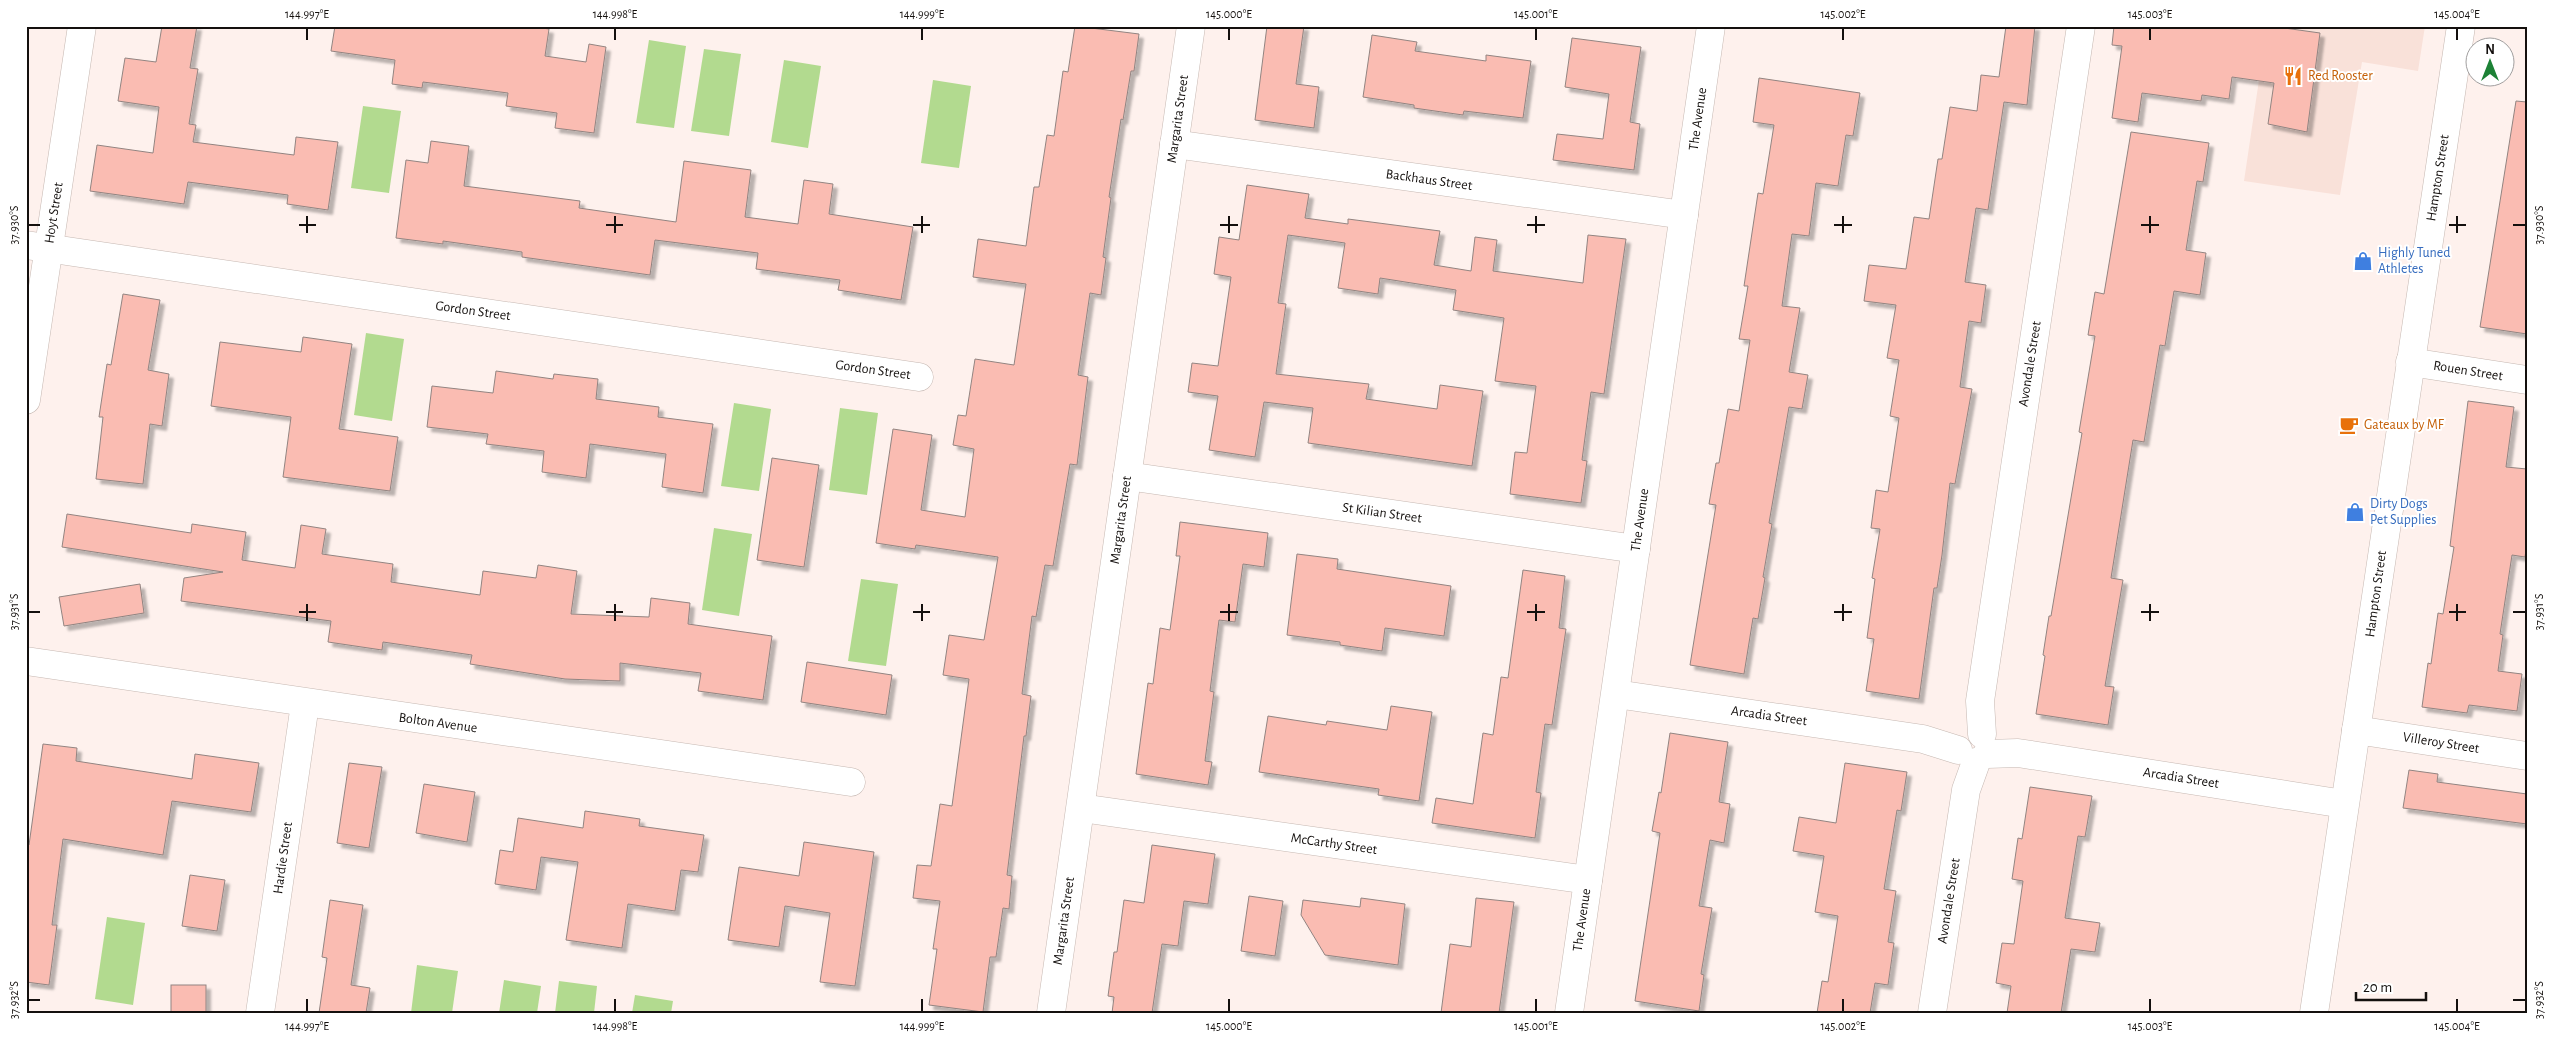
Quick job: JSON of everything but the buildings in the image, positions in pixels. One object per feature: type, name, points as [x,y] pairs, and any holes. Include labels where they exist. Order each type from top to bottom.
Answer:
[{"type":"street","name":"Hoyt Street","points":[[26,400],[37,247],[82,26]]},
{"type":"street","name":"Margarita Street","points":[[1051,1013],[1191,26]]},
{"type":"street","name":"The Avenue","points":[[1569,1013],[1711,26]]},
{"type":"street","name":"Avondale Street","points":[[1932,1013],[2081,26]]},
{"type":"street","name":"Hampton Street","points":[[2314,1013],[2461,26]]},
{"type":"street","name":"Backhaus Street","points":[[1174,144],[1684,215]]},
{"type":"street","name":"Gordon Street","points":[[37,247],[919,377]]},
{"type":"street","name":"Rouen Street","points":[[2410,362],[2527,380]]},
{"type":"street","name":"St Kilian Street","points":[[1127,476],[1636,549]]},
{"type":"street","name":"Bolton Avenue","points":[[26,661],[305,704],[851,782]]},
{"type":"street","name":"Arcadia Street","points":[[1616,694],[1973,746],[2344,804]]},
{"type":"street","name":"Hardie Street","points":[[260,1013],[305,704]]},
{"type":"street","name":"Villeroy Street","points":[[2356,730],[2527,756]]},
{"type":"street","name":"McCarthy Street","points":[[1081,808],[1588,880]]},
{"type":"shaded area","points":[[2267,26],[2425,26],[2418,71],[2362,62],[2340,195],[2244,181]]},
{"type":"green space","points":[[649,40],[686,46],[674,128],[636,123]]},
{"type":"green space","points":[[704,49],[741,54],[729,136],[691,131]]},
{"type":"green space","points":[[784,60],[821,66],[808,148],[771,142]]},
{"type":"green space","points":[[933,80],[971,86],[959,168],[921,163]]},
{"type":"green space","points":[[363,106],[401,111],[389,193],[351,188]]},
{"type":"green space","points":[[366,333],[404,339],[392,421],[354,415]]},
{"type":"green space","points":[[734,403],[771,409],[759,491],[721,486]]},
{"type":"green space","points":[[840,408],[878,413],[867,495],[829,490]]},
{"type":"green space","points":[[714,528],[752,534],[739,616],[702,610]]},
{"type":"green space","points":[[861,579],[898,584],[886,666],[848,661]]},
{"type":"green space","points":[[107,917],[145,923],[133,1005],[95,999]]},
{"type":"green space","points":[[417,965],[458,971],[452,1013],[411,1013]]},
{"type":"green space","points":[[504,980],[541,986],[537,1013],[499,1013]]},
{"type":"green space","points":[[559,981],[597,986],[594,1013],[555,1013]]},
{"type":"green space","points":[[635,995],[673,1001],[671,1013],[632,1013]]},
{"type":"place","name":"Red Rooster","points":[[2293,76]]},
{"type":"place","name":"Highly Tuned Athletes","points":[[2363,261]]},
{"type":"place","name":"Gateaux by MF","points":[[2349,425]]},
{"type":"place","name":"Dirty Dogs Pet Supplies","points":[[2355,512]]}]
